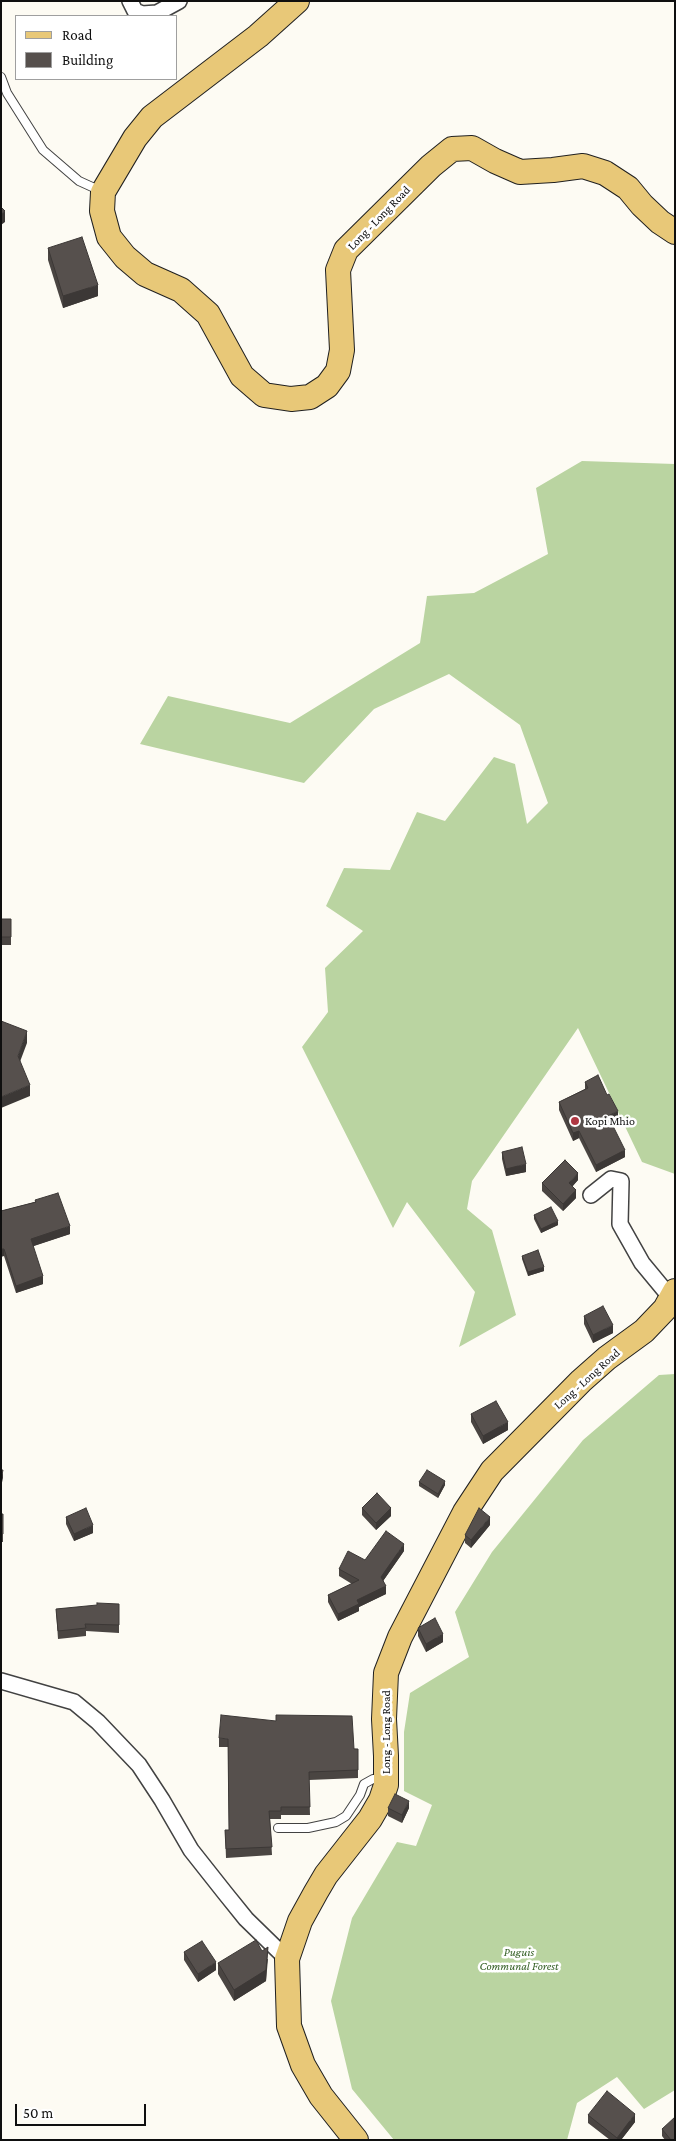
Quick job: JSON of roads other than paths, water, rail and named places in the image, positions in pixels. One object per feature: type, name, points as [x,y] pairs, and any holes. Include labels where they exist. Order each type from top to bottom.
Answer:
[{"type":"main road","points":[[103,192],[135,138],[152,117],[289,5]]},
{"type":"main road","name":"Long - Long Road","points":[[103,192],[102,211],[109,237],[125,257],[145,274],[181,290],[208,314],[242,376],[264,395],[291,399],[310,397],[327,386],[338,371],[342,350],[338,270],[346,250],[431,166],[452,149],[472,148],[520,172],[583,166],[605,173],[628,188],[660,222],[675,232]]},
{"type":"main road","name":"Long - Long Road","points":[[356,2140],[321,2096],[304,2065],[288,2026],[287,1959],[300,1921],[326,1875],[370,1819],[381,1800],[386,1779],[384,1719],[386,1673],[400,1637],[465,1512],[492,1471],[581,1381],[606,1358],[644,1331],[665,1309],[673,1295]]},
{"type":"street","points":[[130,1],[135,12],[142,14],[157,13],[179,1]]},
{"type":"street","points":[[591,1195],[611,1179],[621,1181],[620,1224],[642,1263],[673,1295]]},
{"type":"street","points":[[1,1681],[74,1702],[98,1722],[139,1765],[191,1850],[219,1886],[246,1919],[287,1959]]},
{"type":"lane","points":[[1,77],[7,93],[43,150],[79,181],[103,192]]},
{"type":"lane","points":[[278,1828],[308,1828],[336,1822],[346,1816],[360,1795],[364,1784],[373,1779],[386,1779]]},
{"type":"place","name":"Kopi Mhio","points":[[575,1121]]},
{"type":"park label","name":"Puguis Communal Forest","points":[[519,1959]]}]
